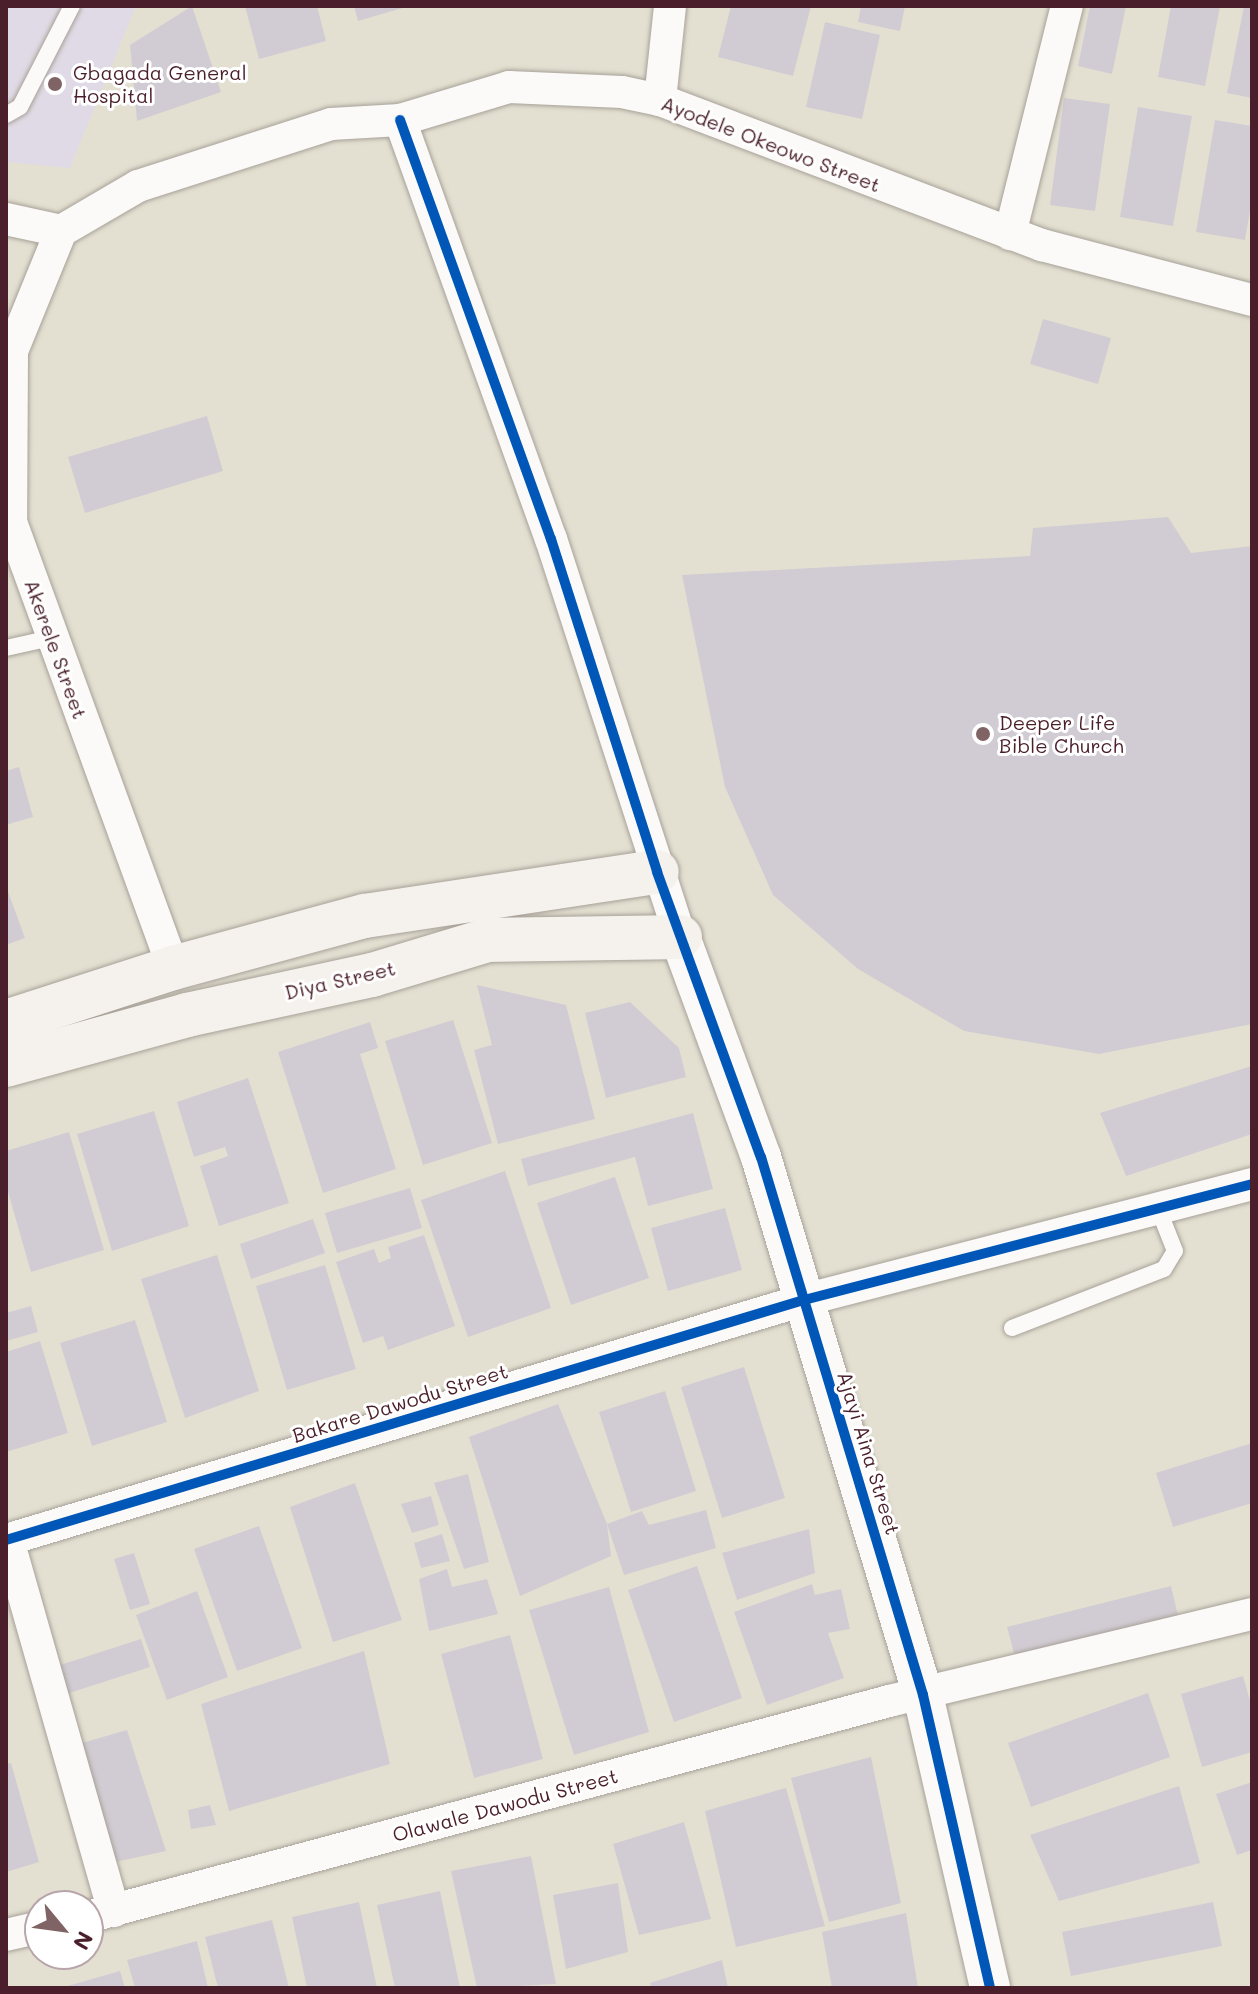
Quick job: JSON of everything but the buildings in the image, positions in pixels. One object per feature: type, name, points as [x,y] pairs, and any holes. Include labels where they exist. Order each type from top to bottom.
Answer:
[{"type":"main road","points":[[6,1022],[173,968],[365,916],[657,872]]},
{"type":"main road","name":"Diya Street","points":[[6,1065],[187,1015],[372,975],[488,940],[680,937]]},
{"type":"street","points":[[660,100],[670,6]]},
{"type":"street","points":[[1010,234],[1067,6]]},
{"type":"street","name":"Ayodele Okeowo Street","points":[[61,231],[138,186],[331,124],[400,120],[509,87],[622,92],[660,100],[1010,234],[1252,300]]},
{"type":"street","points":[[400,120],[556,553],[680,937]]},
{"type":"street","points":[[6,219],[61,231]]},
{"type":"street","name":"Akerele Street","points":[[61,231],[12,351],[9,461],[14,557],[51,638],[173,968]]},
{"type":"street","name":"Ajayi Aina Street","points":[[680,937],[761,1157],[923,1695],[990,1988]]},
{"type":"street","name":"Bakare Dawodu Street","points":[[7,1540],[804,1300],[1252,1184]]},
{"type":"street","points":[[7,1540],[95,1890]]},
{"type":"street","name":"Olawale Dawodu Street","points":[[104,1913],[923,1695],[1252,1614]]},
{"type":"lane","points":[[6,115],[20,107],[72,6]]},
{"type":"lane","points":[[6,648],[51,638]]},
{"type":"lane","points":[[1012,1328],[1164,1269],[1175,1251],[1158,1208]]},
{"type":"shaded area","name":"Gbagada General Hospital","points":[[6,6],[136,6],[70,168],[6,162]]},
{"type":"cycle path","points":[[400,120],[551,539],[657,872],[761,1157],[923,1695],[990,1988]]},
{"type":"cycle path","points":[[6,1540],[804,1300],[1252,1184]]},
{"type":"place","name":"Gbagada General Hospital","points":[[55,84]]},
{"type":"place","name":"Deeper Life Bible Church","points":[[983,734]]}]
